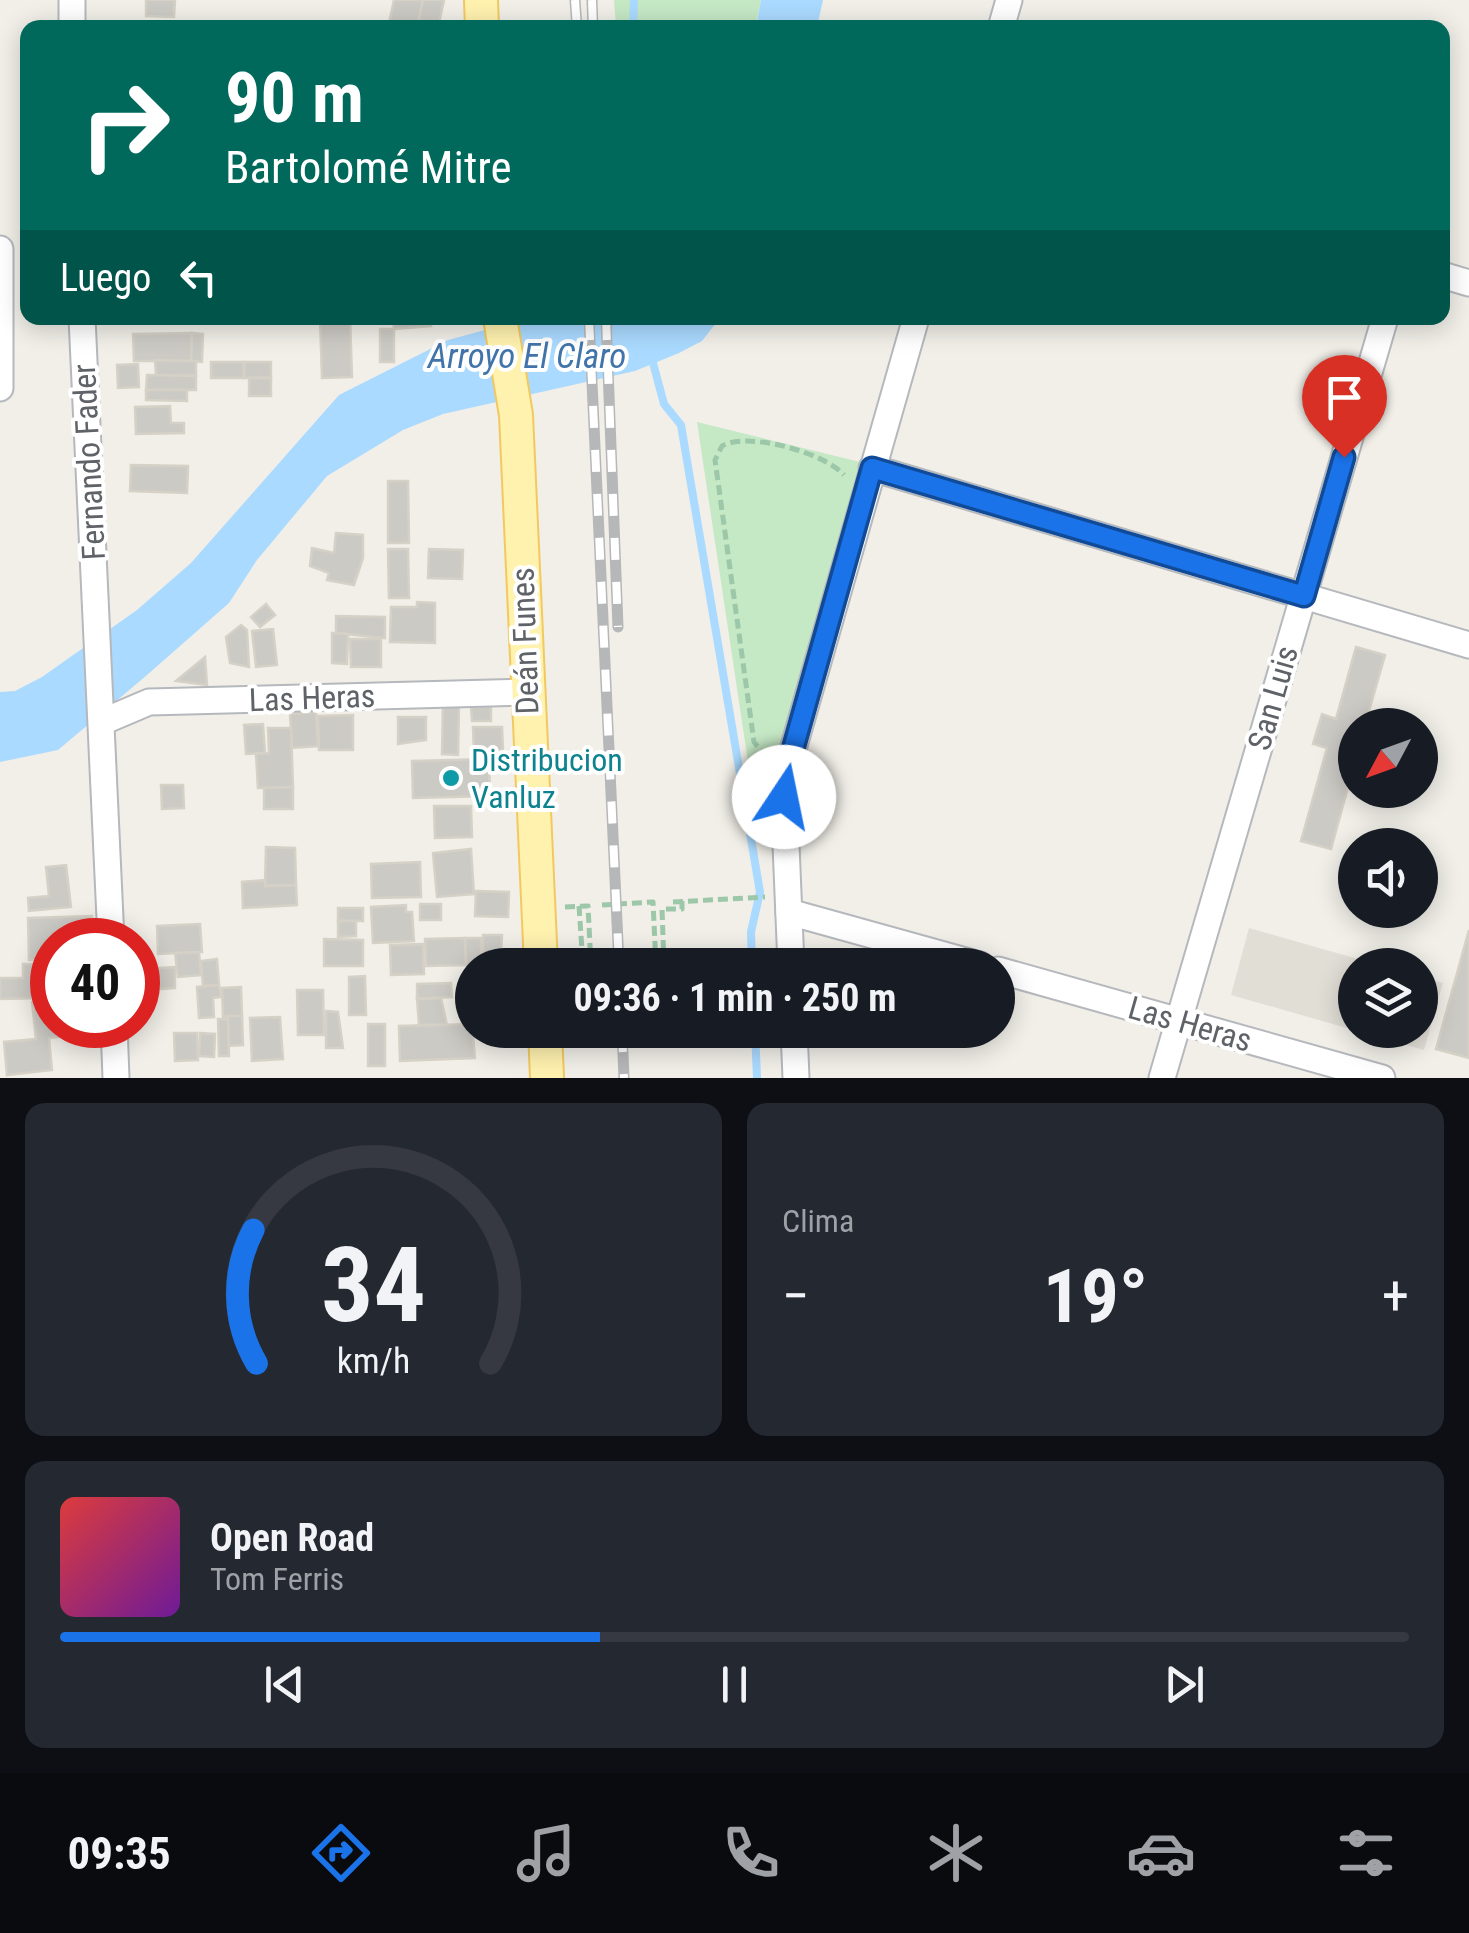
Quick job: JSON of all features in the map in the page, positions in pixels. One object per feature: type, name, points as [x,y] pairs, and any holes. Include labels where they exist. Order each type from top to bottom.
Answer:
[{"type":"main road","name":"Deán Funes","points":[[501,325],[516,415],[541,948]]},
{"type":"main road","points":[[546,1048],[547,1078]]},
{"type":"street","points":[[0,250],[0,388]]},
{"type":"street","name":"Fernando Fader","points":[[82,325],[102,722]]},
{"type":"street","points":[[790,948],[784,797],[788,767],[914,325]]},
{"type":"street","name":"San Luis","points":[[1162,1078],[1383,325]]},
{"type":"street","points":[[872,468],[1469,645]]},
{"type":"street","name":"Las Heras","points":[[102,722],[149,702],[526,692]]},
{"type":"street","points":[[102,722],[110,918]]},
{"type":"street","points":[[788,904],[926,948]]},
{"type":"street","name":"Las Heras","points":[[1015,975],[1382,1078]]},
{"type":"street","points":[[115,1048],[116,1078]]},
{"type":"street","points":[[795,1048],[796,1078]]},
{"type":"path","points":[[788,767],[758,753],[754,742],[715,468],[718,452],[731,441],[751,438],[826,460],[843,473],[859,513]]},
{"type":"path","points":[[663,948],[662,909],[682,908],[682,901]]},
{"type":"path","points":[[602,905],[653,902],[655,948]]},
{"type":"path","points":[[672,902],[788,904]]},
{"type":"path","points":[[579,906],[582,948]]},
{"type":"path","points":[[564,907],[588,906],[591,948]]},
{"type":"shaded area","points":[[1249,928],[1338,953],[1338,1025],[1231,995]]},
{"type":"green space","points":[[614,0],[761,0],[757,20],[615,20]]},
{"type":"green space","points":[[697,422],[860,462],[773,777],[750,775]]},
{"type":"water","points":[[761,0],[823,0],[819,20],[757,20]]},
{"type":"water","name":"Arroyo El Claro","points":[[503,325],[715,325],[702,341],[635,371],[443,414],[403,430],[327,476],[257,560],[229,603],[147,675],[58,750],[0,762],[0,692],[15,691],[42,677],[137,610],[191,563],[339,395],[448,340]]},
{"type":"building","points":[[146,0],[175,0],[174,17],[146,16]]},
{"type":"building","points":[[394,0],[423,0],[419,20],[390,20]]},
{"type":"building","points":[[423,0],[444,0],[440,20],[419,20]]},
{"type":"building","points":[[320,325],[350,325],[352,377],[322,378]]},
{"type":"building","points":[[394,325],[431,326],[394,329]]},
{"type":"building","points":[[380,329],[394,329],[394,362],[380,362]]},
{"type":"building","points":[[192,333],[191,361],[134,361],[133,334]]},
{"type":"building","points":[[192,333],[203,334],[202,362],[191,361]]},
{"type":"building","points":[[155,360],[196,361],[196,376],[156,375]]},
{"type":"building","points":[[211,362],[244,362],[244,378],[211,378]]},
{"type":"building","points":[[244,362],[271,362],[271,378],[244,378]]},
{"type":"building","points":[[138,364],[139,387],[118,388],[117,365]]},
{"type":"building","points":[[147,375],[196,376],[196,390],[146,390]]},
{"type":"building","points":[[249,378],[271,378],[271,396],[249,396]]},
{"type":"building","points":[[146,390],[187,390],[187,401],[146,400]]},
{"type":"building","points":[[170,406],[171,423],[184,423],[184,433],[136,434],[135,407]]},
{"type":"building","points":[[131,465],[188,466],[187,493],[130,491]]},
{"type":"building","points":[[388,481],[408,481],[409,543],[388,543]]},
{"type":"building","points":[[336,533],[363,535],[363,558],[354,585],[327,580],[329,573],[310,566],[312,548],[334,553]]},
{"type":"building","points":[[388,549],[408,549],[409,598],[389,598]]},
{"type":"building","points":[[429,549],[463,550],[462,579],[428,578]]},
{"type":"building","points":[[417,602],[435,603],[435,643],[390,642],[391,607],[417,607]]},
{"type":"building","points":[[266,604],[275,615],[260,627],[251,617]]},
{"type":"building","points":[[336,616],[385,617],[385,638],[336,633]]},
{"type":"building","points":[[241,625],[247,630],[249,667],[230,663],[226,637]]},
{"type":"building","points":[[273,629],[277,665],[256,667],[252,631]]},
{"type":"building","points":[[332,633],[348,634],[347,664],[332,663]]},
{"type":"building","points":[[350,639],[381,639],[381,667],[351,667]]},
{"type":"building","points":[[1356,647],[1385,655],[1370,708],[1339,708]]},
{"type":"building","points":[[205,657],[207,685],[176,681]]},
{"type":"building","points":[[443,704],[459,704],[458,755],[442,754]]},
{"type":"building","points":[[491,706],[491,721],[472,721],[471,707]]},
{"type":"building","points":[[316,712],[318,746],[292,748],[290,714]]},
{"type":"building","points":[[1338,712],[1338,808],[1342,808],[1331,849],[1301,841],[1327,748],[1313,744],[1322,714],[1336,719]]},
{"type":"building","points":[[353,715],[353,750],[319,750],[318,716]]},
{"type":"building","points":[[398,717],[426,717],[426,740],[398,744]]},
{"type":"building","points":[[263,724],[265,753],[246,754],[244,725]]},
{"type":"building","points":[[473,727],[502,727],[503,750],[474,752]]},
{"type":"building","points":[[268,728],[291,728],[293,787],[258,788],[256,754],[269,753]]},
{"type":"building","name":"Distribucion Vanluz","points":[[489,759],[490,796],[413,798],[412,761]]},
{"type":"building","points":[[161,785],[183,785],[184,808],[162,809]]},
{"type":"building","points":[[293,787],[293,809],[264,809],[264,788]]},
{"type":"building","points":[[434,806],[471,806],[472,837],[435,838]]},
{"type":"building","points":[[266,847],[295,848],[296,885],[265,886]]},
{"type":"building","points":[[471,849],[474,894],[437,897],[433,853]]},
{"type":"building","points":[[420,862],[421,897],[372,898],[371,864]]},
{"type":"building","points":[[66,865],[71,907],[29,911],[28,898],[49,896],[46,867]]},
{"type":"building","points":[[265,880],[265,886],[296,885],[297,905],[243,908],[242,882]]},
{"type":"building","points":[[476,891],[509,892],[508,917],[475,916]]},
{"type":"building","points":[[420,904],[441,904],[441,920],[420,920]]},
{"type":"building","points":[[406,905],[406,912],[412,912],[414,941],[373,943],[371,907]]},
{"type":"building","points":[[338,908],[363,908],[363,921],[338,921]]},
{"type":"building","points":[[92,916],[92,918],[30,918],[29,960],[28,918]]},
{"type":"building","points":[[338,921],[356,921],[356,936],[338,937]]},
{"type":"building","points":[[200,924],[202,952],[160,954],[160,926]]},
{"type":"building","points":[[1469,930],[1469,1058],[1436,1049]]},
{"type":"building","points":[[483,935],[502,935],[501,948],[483,948]]},
{"type":"building","points":[[465,938],[465,948],[455,948],[455,965],[426,966],[425,939]]},
{"type":"building","points":[[465,938],[481,938],[481,948],[465,948]]},
{"type":"building","points":[[324,939],[363,940],[363,966],[324,966]]},
{"type":"building","points":[[423,944],[424,974],[391,975],[390,945]]},
{"type":"building","points":[[199,952],[201,975],[178,977],[175,953]]},
{"type":"building","points":[[217,959],[219,985],[203,986],[201,961]]},
{"type":"building","points":[[23,964],[30,964],[30,998],[0,999],[0,978],[23,978]]},
{"type":"building","points":[[175,967],[175,988],[160,989],[160,968]]},
{"type":"building","points":[[365,976],[366,1015],[349,1015],[349,977]]},
{"type":"building","points":[[451,983],[452,997],[417,999],[417,984]]},
{"type":"building","points":[[219,985],[221,997],[213,998],[214,1017],[199,1018],[197,987]]},
{"type":"building","points":[[241,987],[242,1016],[223,1017],[222,988]]},
{"type":"building","points":[[297,990],[323,990],[324,1035],[298,1035]]},
{"type":"building","points":[[441,998],[447,1025],[419,1025],[417,999]]},
{"type":"building","points":[[326,1011],[338,1012],[343,1048],[326,1048]]},
{"type":"building","points":[[227,1016],[242,1016],[243,1045],[228,1046]]},
{"type":"building","points":[[280,1017],[283,1059],[252,1061],[250,1018]]},
{"type":"building","points":[[218,1019],[228,1019],[229,1056],[219,1056]]},
{"type":"building","points":[[368,1024],[385,1024],[385,1066],[368,1066]]},
{"type":"building","points":[[455,1024],[455,1048],[474,1048],[475,1058],[400,1061],[399,1026]]},
{"type":"building","points":[[174,1033],[197,1033],[198,1060],[175,1061]]},
{"type":"building","points":[[200,1033],[215,1034],[214,1057],[199,1056]]},
{"type":"building","points":[[30,1040],[30,1048],[50,1048],[52,1070],[7,1075],[4,1042]]},
{"type":"waterway","points":[[633,20],[634,0]]},
{"type":"waterway","points":[[653,363],[664,404],[681,425],[760,892],[751,948]]},
{"type":"waterway","points":[[756,1048],[757,1078]]},
{"type":"railway","points":[[575,0],[576,20]]},
{"type":"railway","points":[[592,0],[593,20]]},
{"type":"railway","points":[[589,325],[618,948]]},
{"type":"railway","points":[[606,325],[618,627]]},
{"type":"railway","points":[[623,1048],[624,1078]]},
{"type":"place","name":"Distribucion Vanluz","points":[[451,778]]},
{"type":"route","points":[[784,797],[788,767],[872,468],[1304,596],[1344,457]]}]
